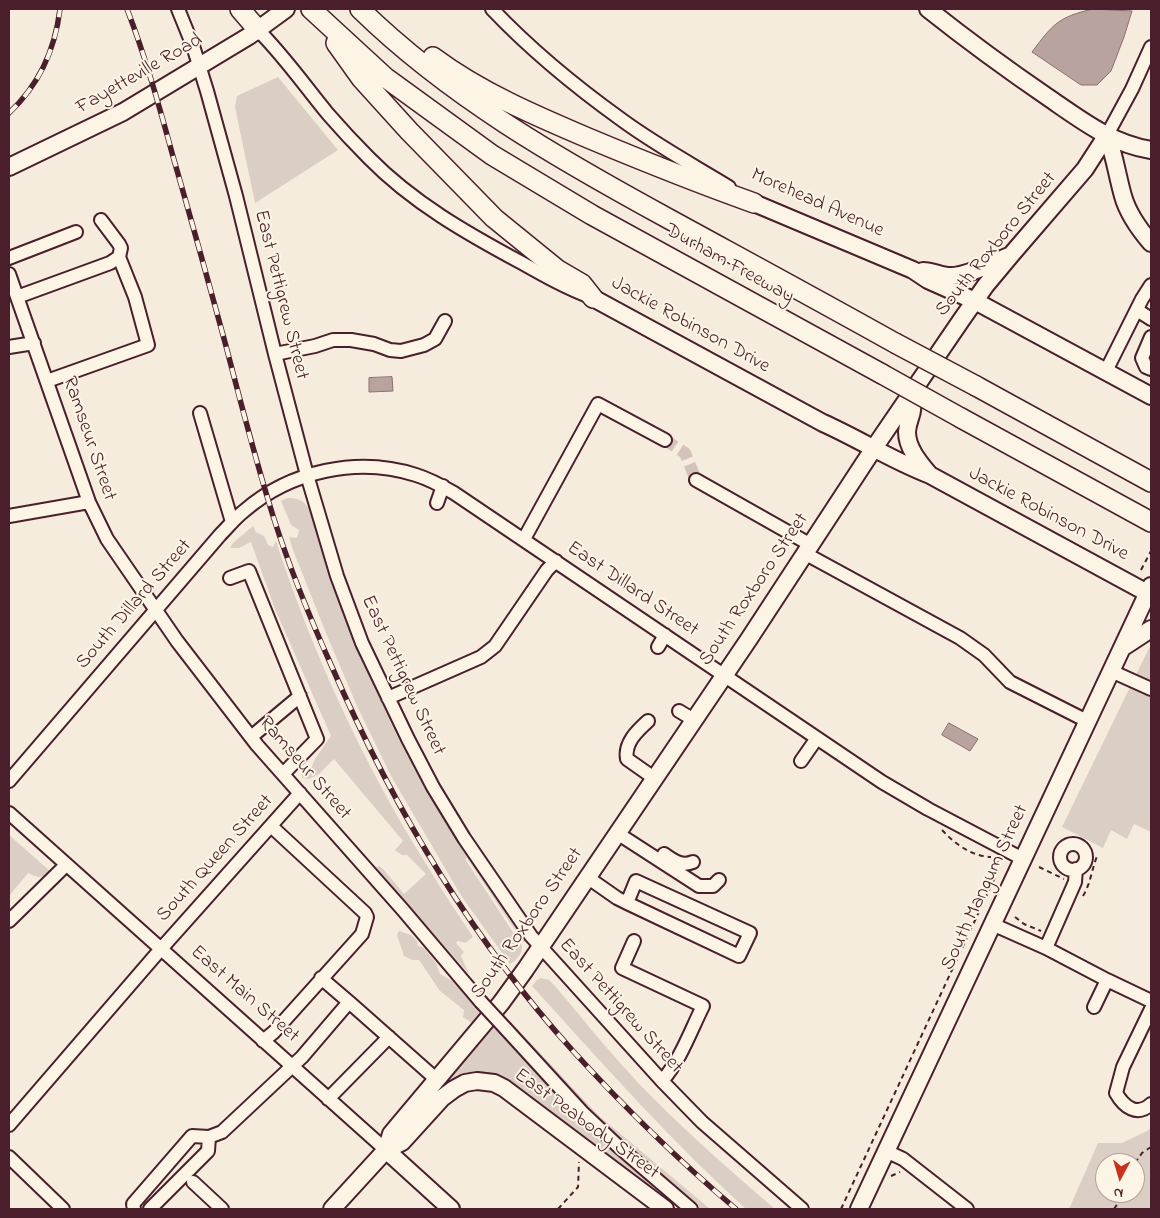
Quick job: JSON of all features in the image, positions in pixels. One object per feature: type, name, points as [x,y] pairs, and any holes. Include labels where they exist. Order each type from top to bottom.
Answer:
[{"type":"highway","points":[[240,9],[265,25]]},
{"type":"highway","points":[[311,9],[361,78],[452,176],[506,228],[558,270],[582,284],[593,298]]},
{"type":"highway","name":"Durham Freeway","points":[[311,9],[386,78],[492,155],[592,215],[1151,522]]},
{"type":"highway","points":[[362,11],[397,30],[446,66],[484,90],[530,113],[691,180],[754,203]]},
{"type":"highway","name":"Durham Freeway","points":[[362,11],[450,85],[531,141],[594,178],[1151,482]]},
{"type":"main road","name":"Fayetteville Road","points":[[9,167],[124,112],[265,25],[286,9]]},
{"type":"main road","points":[[928,9],[1028,84],[1073,115],[1125,144],[1151,150]]},
{"type":"main road","points":[[1108,136],[1116,161],[1123,197],[1139,229],[1151,242]]},
{"type":"main road","name":"South Roxboro Street","points":[[386,1150],[391,1134],[501,1003],[540,947],[808,550],[874,448],[975,301],[1011,255],[1085,169],[1108,136]]},
{"type":"main road","name":"Morehead Avenue","points":[[754,203],[912,270],[928,280],[975,301],[1151,396]]},
{"type":"main road","points":[[912,270],[933,271],[950,276],[960,275],[1011,255]]},
{"type":"main road","name":"Jackie Robinson Drive","points":[[593,298],[823,423],[914,469],[930,475],[1150,591]]},
{"type":"main road","points":[[910,397],[914,407],[907,432],[910,446],[916,459],[930,475]]},
{"type":"main road","name":"South Mangum Street","points":[[859,1209],[1087,721],[1150,591]]},
{"type":"main road","points":[[1122,648],[1151,629]]},
{"type":"main road","name":"East Peabody Street","points":[[386,1150],[402,1142],[442,1098],[454,1089],[469,1082],[488,1082],[504,1088],[665,1209]]},
{"type":"main road","points":[[332,1209],[386,1150]]},
{"type":"main road","name":"East Main Street","points":[[386,1150],[451,1209]]},
{"type":"street","name":"East Pettigrew Street","points":[[178,9],[200,66],[236,196],[307,475],[337,576],[354,622],[388,698],[433,787],[499,891],[540,947],[662,1081],[702,1122],[802,1209]]},
{"type":"street","name":"Morehead Avenue","points":[[492,9],[518,36],[547,61],[622,120],[754,203]]},
{"type":"street","name":"Jackie Robinson Drive","points":[[265,25],[276,48],[330,116],[370,159],[404,190],[450,222],[574,291],[593,298]]},
{"type":"street","name":"South Roxboro Street","points":[[1108,136],[1151,47]]},
{"type":"street","points":[[47,381],[148,345],[135,297],[119,258],[119,244],[101,220]]},
{"type":"street","points":[[9,258],[76,232]]},
{"type":"street","points":[[17,297],[110,264],[119,258]]},
{"type":"street","name":"Ramseur Street","points":[[9,274],[89,502],[106,539],[211,687],[251,737],[481,1002],[582,1112],[619,1147],[691,1209]]},
{"type":"street","points":[[1106,371],[1136,310],[1151,285]]},
{"type":"street","points":[[1136,310],[1151,319]]},
{"type":"street","points":[[275,354],[334,340],[351,340],[401,351],[424,345],[435,338],[445,321]]},
{"type":"street","points":[[1151,337],[1142,358],[1146,367],[1151,369]]},
{"type":"street","points":[[9,347],[34,343]]},
{"type":"street","points":[[524,539],[598,404],[665,440]]},
{"type":"street","points":[[200,413],[232,522]]},
{"type":"street","name":"East Dillard Street","points":[[307,475],[355,467],[378,468],[416,475],[442,486],[524,539],[882,782],[928,809],[1023,859]]},
{"type":"street","name":"South Dillard Street","points":[[9,781],[232,522],[244,510],[267,494],[307,475]]},
{"type":"street","points":[[696,480],[808,550],[960,638],[984,655],[1010,682],[1087,721]]},
{"type":"street","points":[[437,503],[442,486]]},
{"type":"street","points":[[9,516],[89,502]]},
{"type":"street","points":[[388,698],[481,657],[495,646],[547,570],[556,561]]},
{"type":"street","points":[[230,578],[249,571],[318,739],[283,774]]},
{"type":"street","points":[[658,647],[665,635]]},
{"type":"street","points":[[1111,671],[1151,689]]},
{"type":"street","points":[[251,737],[300,696]]},
{"type":"street","points":[[680,711],[694,720]]},
{"type":"street","points":[[648,721],[632,736],[626,754],[627,759],[654,778]]},
{"type":"street","points":[[802,761],[817,738]]},
{"type":"street","name":"South Queen Street","points":[[9,1125],[160,950],[300,793]]},
{"type":"street","name":"East Main Street","points":[[9,813],[160,950],[386,1150]]},
{"type":"street","points":[[264,1041],[362,934],[367,917],[365,913],[271,826]]},
{"type":"street","points":[[620,829],[699,886],[713,886],[719,880]]},
{"type":"street","points":[[653,852],[680,864],[684,865],[693,862]]},
{"type":"street","points":[[9,921],[66,865]]},
{"type":"street","points":[[1046,948],[1075,882],[1076,869]]},
{"type":"street","points":[[587,877],[616,898],[626,903],[740,956],[750,933],[636,881],[626,903]]},
{"type":"street","points":[[992,924],[1046,948],[1151,1001]]},
{"type":"street","points":[[634,941],[622,968],[703,1006],[680,1057],[662,1081]]},
{"type":"street","points":[[321,978],[436,1079]]},
{"type":"street","points":[[1094,1007],[1107,980]]},
{"type":"street","points":[[134,1209],[134,1204],[192,1136],[209,1137],[222,1132],[302,1057],[350,1002]]},
{"type":"street","points":[[1151,1009],[1123,1066],[1116,1093],[1121,1102],[1128,1108],[1138,1110],[1151,1104]]},
{"type":"street","points":[[328,1099],[389,1037]]},
{"type":"street","points":[[150,1209],[208,1151],[209,1137]]},
{"type":"street","points":[[886,1152],[903,1159],[967,1209]]},
{"type":"street","points":[[9,1158],[63,1209]]},
{"type":"street","points":[[193,1182],[222,1209]]},
{"type":"path","points":[[1141,570],[1151,551]]},
{"type":"path","points":[[841,1209],[999,868],[996,857],[981,856],[968,851],[952,841],[940,829]]},
{"type":"path","points":[[558,1209],[578,1187],[580,1157]]},
{"type":"path","points":[[888,1180],[892,1174],[900,1172]]},
{"type":"shaded area","points":[[1093,9],[1132,11],[1111,71],[1097,85],[1081,85],[1032,52],[1057,23],[1072,15]]},
{"type":"shaded area","points":[[278,77],[338,150],[255,203],[235,107],[237,96]]},
{"type":"shaded area","points":[[392,377],[393,391],[369,392],[369,378]]},
{"type":"shaded area","points":[[287,498],[301,500],[310,510],[332,585],[382,703],[416,771],[461,845],[525,942],[523,942],[467,858],[465,859],[522,946],[519,956],[510,964],[462,897],[391,776],[357,706],[293,550],[289,537],[297,538],[299,530],[291,525],[281,501]]},
{"type":"shaded area","points":[[253,526],[256,532],[264,536],[268,545],[273,547],[276,541],[290,583],[323,666],[361,748],[403,826],[437,883],[473,937],[465,943],[458,941],[456,943],[464,952],[461,956],[469,974],[376,868],[379,866],[383,869],[404,894],[426,874],[407,855],[402,855],[395,850],[403,841],[334,759],[319,774],[309,779],[303,778],[301,774],[310,771],[315,759],[331,736],[275,609],[251,542],[239,548],[230,548],[233,543]]},
{"type":"shaded area","points":[[1151,646],[1151,832],[1134,824],[1127,839],[1111,830],[1103,848],[1062,827]]},
{"type":"shaded area","points":[[949,723],[978,739],[970,751],[942,735]]},
{"type":"shaded area","points":[[9,835],[50,871],[40,877],[28,873],[9,896]]},
{"type":"shaded area","points":[[399,931],[411,935],[418,942],[417,945],[424,948],[436,963],[440,974],[454,982],[482,1014],[473,1024],[463,1017],[464,1010],[440,991],[419,960],[412,960],[404,956],[397,935]]},
{"type":"shaded area","points":[[541,978],[549,980],[555,986],[615,1057],[653,1098],[713,1155],[775,1209],[746,1209],[690,1156],[532,986]]},
{"type":"shaded area","points":[[511,1022],[598,1115],[710,1209],[701,1209],[629,1147],[584,1104]]},
{"type":"shaded area","points":[[494,1027],[574,1113],[653,1187],[654,1191],[491,1075],[401,1131]]},
{"type":"shaded area","points":[[1151,1128],[1151,1209],[1069,1209],[1098,1143],[1122,1143]]},
{"type":"tunnel","points":[[665,440],[685,453],[696,480]]},
{"type":"railway","points":[[9,113],[29,91],[44,66],[54,39],[60,9]]},
{"type":"railway","points":[[127,9],[158,103],[267,498],[301,593],[355,718],[408,819],[437,868],[501,963],[573,1051],[632,1113],[693,1172],[736,1209]]}]
